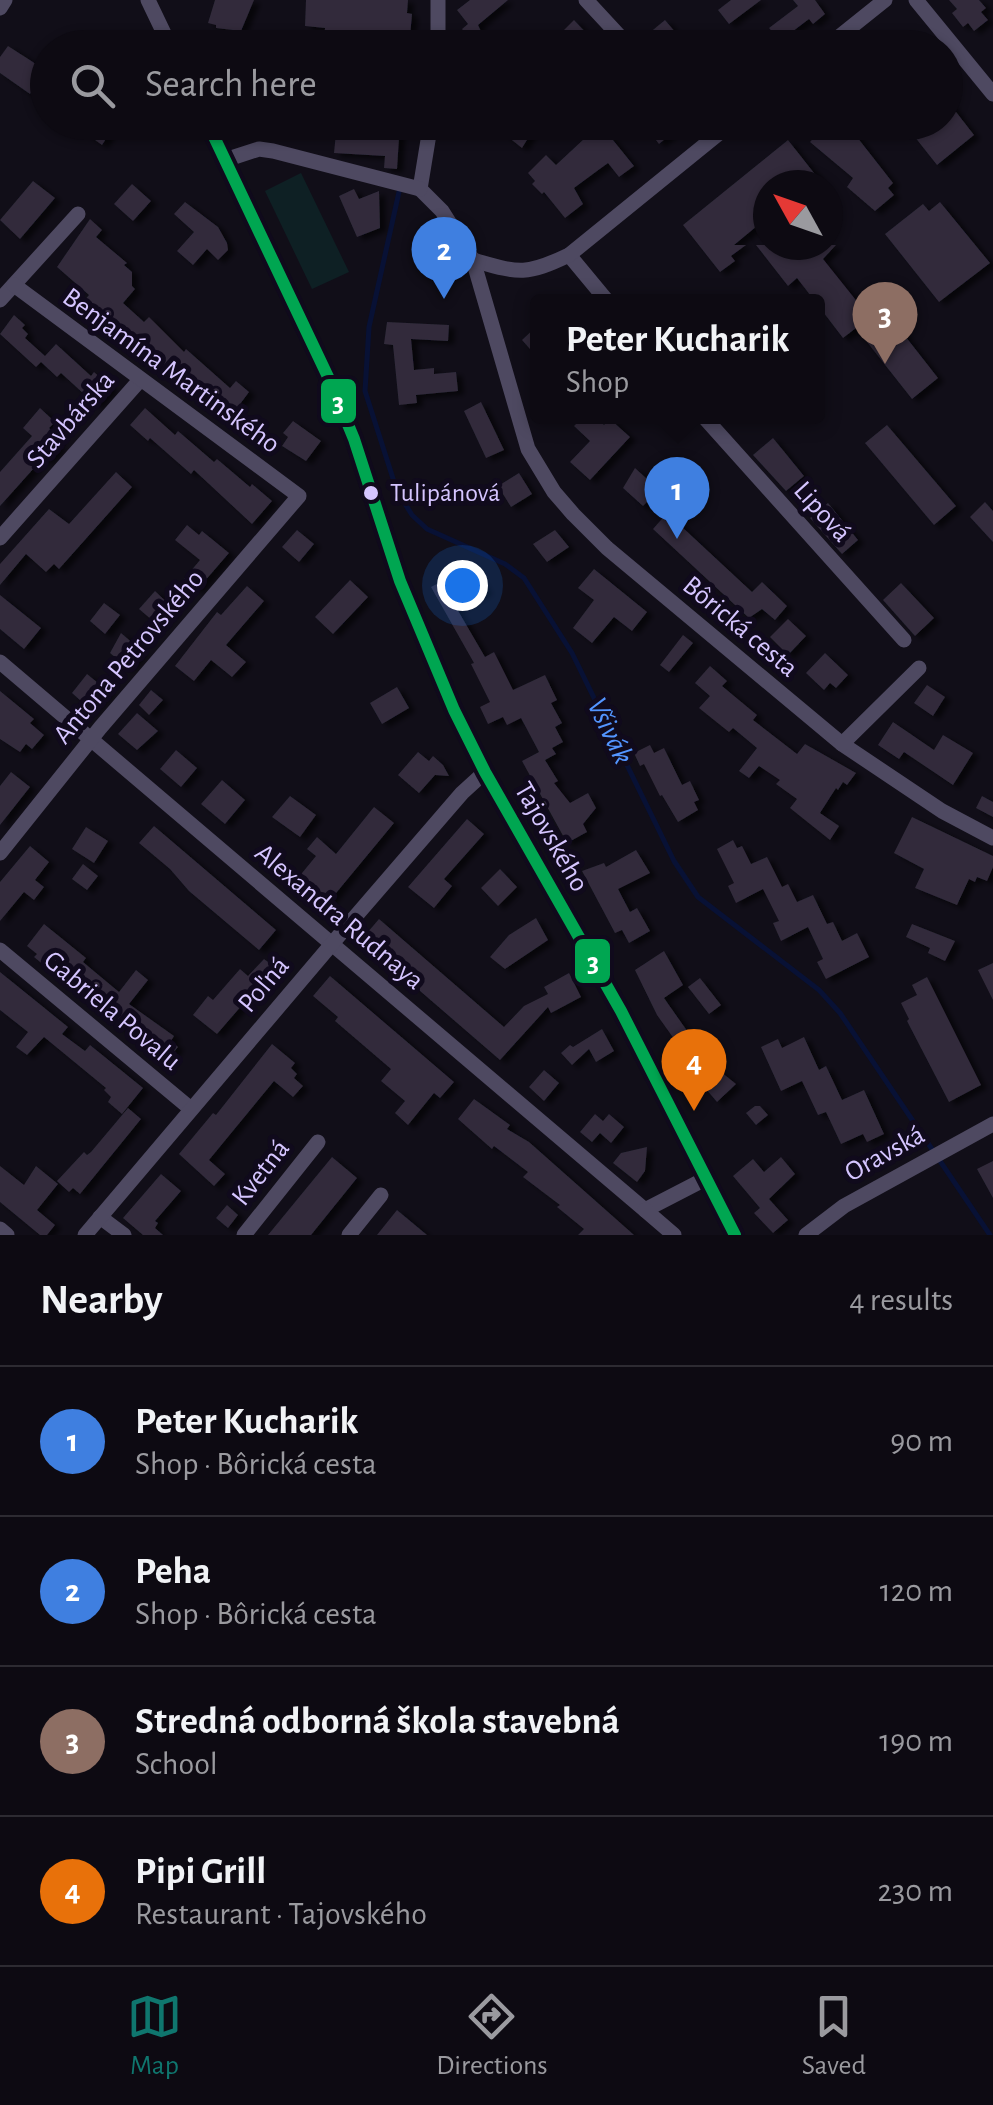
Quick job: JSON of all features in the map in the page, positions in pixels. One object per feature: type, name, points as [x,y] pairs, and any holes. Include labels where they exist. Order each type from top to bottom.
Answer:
[{"type":"street","points":[[0,8],[6,0]]},
{"type":"street","points":[[148,0],[162,30]]},
{"type":"street","points":[[438,0],[438,30]]},
{"type":"street","points":[[586,0],[614,30]]},
{"type":"street","points":[[852,0],[864,16]]},
{"type":"street","points":[[847,30],[885,0]]},
{"type":"street","points":[[916,0],[941,30]]},
{"type":"street","points":[[963,57],[993,94]]},
{"type":"street","name":"Tajovského","points":[[216,140],[330,382],[354,439],[420,632],[485,772],[621,1011],[735,1235]]},
{"type":"street","points":[[225,160],[259,149],[273,150],[407,185],[423,140]]},
{"type":"street","points":[[473,260],[518,273],[540,269],[569,254],[711,140]]},
{"type":"street","name":"Bôrická cesta","points":[[407,185],[451,223],[473,260],[528,449],[554,492],[607,548],[842,744],[942,811],[993,838]]},
{"type":"street","points":[[0,300],[78,214]]},
{"type":"street","points":[[569,254],[602,294]]},
{"type":"street","name":"Benjamína Martinského","points":[[14,285],[299,496]]},
{"type":"street","name":"Stavbárska","points":[[0,538],[140,380]]},
{"type":"street","name":"Lipová","points":[[711,424],[904,640]]},
{"type":"street","name":"Antona Petrovského","points":[[0,853],[90,739],[299,496]]},
{"type":"street","name":"Alexandra Rudnaya","points":[[0,662],[674,1235]]},
{"type":"street","points":[[842,744],[919,668]]},
{"type":"street","name":"Poľná","points":[[84,1235],[332,944],[485,772]]},
{"type":"street","name":"Gabriela Povalu","points":[[0,950],[191,1110]]},
{"type":"street","name":"Oravská","points":[[806,1235],[844,1206],[993,1124]]},
{"type":"street","name":"Kvetná","points":[[244,1235],[318,1142]]},
{"type":"street","points":[[646,1210],[705,1179]]},
{"type":"street","points":[[349,1235],[382,1195]]},
{"type":"street","points":[[100,1217],[124,1235]]},
{"type":"street","points":[[0,1229],[8,1235]]},
{"type":"shaded area","points":[[301,173],[349,272],[312,289],[265,191]]},
{"type":"building","points":[[215,0],[254,0],[241,30],[216,28],[208,23]]},
{"type":"building","points":[[306,0],[408,0],[407,13],[412,14],[411,30],[325,30],[305,26]]},
{"type":"building","points":[[470,0],[508,0],[478,25],[480,30],[463,30],[468,24],[457,10]]},
{"type":"building","points":[[731,0],[761,0],[729,24],[718,10]]},
{"type":"building","points":[[793,0],[815,0],[825,14],[813,24],[809,19],[794,30],[769,28],[798,6]]},
{"type":"building","points":[[949,0],[979,0],[986,8],[981,12],[988,20],[974,31],[968,23],[963,27],[952,13],[957,9]]},
{"type":"building","points":[[574,20],[583,30],[564,30]]},
{"type":"building","points":[[665,20],[674,30],[653,30]]},
{"type":"building","points":[[8,46],[30,60],[30,94],[0,73],[0,57]]},
{"type":"building","points":[[963,121],[974,135],[937,165],[917,140],[963,140]]},
{"type":"building","points":[[335,140],[399,140],[397,169],[384,168],[385,156],[334,153]]},
{"type":"building","points":[[583,140],[613,140],[634,166],[619,177],[608,163],[574,188],[583,204],[565,218],[544,192],[532,184],[535,181],[528,173],[546,155],[556,165]]},
{"type":"building","points":[[788,140],[812,170],[753,170],[753,229],[734,245],[746,245],[731,256],[735,261],[720,272],[683,225]]},
{"type":"building","points":[[859,140],[893,183],[888,188],[894,195],[875,211],[847,187],[853,178],[810,142]]},
{"type":"building","points":[[33,181],[55,198],[20,239],[0,220]]},
{"type":"building","points":[[132,184],[151,201],[133,221],[114,204]]},
{"type":"building","points":[[354,189],[359,199],[379,191],[380,228],[357,237],[339,196]]},
{"type":"building","points":[[185,202],[218,227],[228,250],[218,260],[207,249],[193,265],[177,251],[194,232],[174,214]]},
{"type":"building","points":[[940,202],[990,263],[939,302],[885,234],[923,204],[929,211]]},
{"type":"building","points":[[90,219],[102,230],[96,237],[132,272],[135,289],[123,303],[144,322],[149,317],[184,352],[186,349],[230,388],[236,381],[249,392],[229,419],[171,367],[168,370],[137,342],[134,345],[82,303],[89,295],[57,267]]},
{"type":"building","points":[[768,260],[824,260],[859,304],[861,301],[872,314],[884,304],[938,378],[912,399],[856,328],[843,338],[825,315],[825,294],[809,294],[797,278],[788,286]]},
{"type":"building","points":[[14,315],[25,325],[25,338],[45,356],[56,344],[91,376],[94,372],[112,388],[96,405],[61,373],[57,377],[41,362],[36,367],[0,334]]},
{"type":"building","points":[[387,322],[449,325],[448,341],[411,339],[414,370],[434,368],[434,374],[456,372],[458,391],[416,395],[417,403],[399,405],[393,345],[384,344]]},
{"type":"building","points":[[530,333],[530,349],[522,340]]},
{"type":"building","points":[[481,402],[504,450],[486,458],[464,411]]},
{"type":"building","points":[[40,408],[55,422],[49,428],[61,438],[56,444],[60,447],[47,461],[43,458],[0,506],[0,472],[32,436],[23,428]]},
{"type":"building","points":[[145,408],[175,435],[178,431],[214,462],[217,459],[272,501],[252,524],[194,470],[191,474],[130,425]]},
{"type":"building","points":[[293,421],[321,441],[306,461],[282,446],[288,437],[283,433]]},
{"type":"building","points":[[616,424],[630,437],[590,480],[570,462],[590,441],[574,426]]},
{"type":"building","points":[[887,425],[956,506],[934,525],[865,443]]},
{"type":"building","points":[[773,438],[804,476],[786,491],[753,455]]},
{"type":"building","points":[[635,468],[659,490],[643,506],[623,488]]},
{"type":"building","points":[[116,472],[132,487],[59,569],[54,564],[46,572],[26,554],[0,585],[0,564],[49,509],[69,524]]},
{"type":"building","points":[[519,473],[532,494],[511,507],[498,486]]},
{"type":"building","points":[[985,502],[993,511],[993,542],[970,517]]},
{"type":"building","points":[[828,503],[858,540],[842,554],[810,518]]},
{"type":"building","points":[[667,513],[752,592],[762,582],[787,606],[775,620],[762,609],[749,618],[653,529]]},
{"type":"building","points":[[187,525],[199,535],[202,531],[229,553],[197,590],[184,579],[200,560],[175,540]]},
{"type":"building","points":[[297,530],[314,544],[299,562],[282,547]]},
{"type":"building","points":[[555,530],[569,547],[547,562],[533,544]]},
{"type":"building","points":[[472,566],[487,591],[457,609],[485,657],[494,652],[513,690],[545,675],[557,700],[551,703],[562,723],[555,727],[563,742],[552,748],[556,754],[545,760],[558,781],[554,783],[570,803],[588,793],[596,808],[583,824],[587,832],[567,843],[522,761],[539,752],[521,718],[507,725],[503,717],[488,724],[480,707],[490,702],[471,664],[474,663],[431,587]]},
{"type":"building","points":[[594,569],[647,612],[632,631],[614,617],[592,643],[573,628],[594,600],[578,588]]},
{"type":"building","points":[[350,580],[368,597],[333,634],[315,617]]},
{"type":"building","points":[[901,583],[934,618],[915,636],[883,600]]},
{"type":"building","points":[[247,586],[264,601],[226,645],[246,662],[232,677],[211,660],[194,681],[175,666],[217,612],[221,615]]},
{"type":"building","points":[[155,591],[174,609],[159,626],[139,609]]},
{"type":"building","points":[[0,595],[41,628],[24,649],[0,629]]},
{"type":"building","points":[[104,603],[120,615],[105,634],[90,621]]},
{"type":"building","points":[[788,619],[806,636],[788,655],[770,637]]},
{"type":"building","points":[[121,633],[142,651],[128,668],[110,653]]},
{"type":"building","points":[[683,635],[693,643],[669,672],[660,665]]},
{"type":"building","points":[[825,653],[848,675],[836,688],[830,683],[824,690],[806,673]]},
{"type":"building","points":[[710,666],[727,681],[722,686],[757,715],[753,720],[797,754],[805,744],[856,773],[847,785],[843,782],[836,788],[820,813],[839,826],[830,840],[790,808],[797,799],[776,784],[780,780],[759,766],[749,778],[739,771],[757,748],[699,708],[710,696],[695,683]]},
{"type":"building","points":[[87,674],[108,691],[91,710],[72,693]]},
{"type":"building","points":[[927,685],[945,697],[933,716],[914,703]]},
{"type":"building","points":[[397,687],[409,708],[382,724],[370,703]]},
{"type":"building","points":[[151,690],[163,700],[149,715],[139,705]]},
{"type":"building","points":[[0,691],[34,719],[30,723],[44,735],[32,749],[26,744],[20,752],[0,739]]},
{"type":"building","points":[[137,713],[158,731],[137,750],[118,734]]},
{"type":"building","points":[[893,722],[934,750],[943,735],[973,753],[953,785],[904,752],[899,759],[878,745]]},
{"type":"building","points":[[650,745],[654,753],[664,748],[682,785],[690,781],[699,800],[694,802],[698,810],[678,822],[634,753]]},
{"type":"building","points":[[176,750],[197,768],[181,787],[160,769]]},
{"type":"building","points":[[418,752],[429,761],[433,756],[449,776],[435,775],[419,793],[398,775]]},
{"type":"building","points":[[11,772],[30,787],[0,825],[0,786]]},
{"type":"building","points":[[222,780],[245,800],[225,824],[201,804]]},
{"type":"building","points":[[290,796],[316,815],[300,837],[272,817]]},
{"type":"building","points":[[982,796],[993,802],[993,817],[976,808]]},
{"type":"building","points":[[374,807],[394,823],[327,904],[323,900],[319,905],[293,884],[316,856],[307,849],[317,837],[336,854]]},
{"type":"building","points":[[912,817],[993,856],[987,881],[969,879],[957,905],[915,888],[924,869],[894,853]]},
{"type":"building","points":[[467,819],[484,834],[444,879],[452,886],[434,908],[408,887]]},
{"type":"building","points":[[154,826],[276,930],[259,950],[139,843]]},
{"type":"building","points":[[86,827],[108,841],[94,863],[72,849]]},
{"type":"building","points":[[733,840],[737,848],[742,846],[751,864],[767,857],[782,887],[788,884],[797,902],[813,895],[827,924],[833,922],[842,941],[857,933],[869,957],[826,979],[817,962],[823,959],[808,927],[781,941],[773,923],[779,921],[763,889],[736,903],[728,886],[734,883],[717,849]]},
{"type":"building","points":[[30,846],[49,862],[35,880],[44,887],[34,900],[24,892],[0,921],[0,882]]},
{"type":"building","points":[[636,850],[650,873],[618,889],[630,912],[637,908],[650,931],[629,943],[622,930],[615,933],[582,871],[604,863],[606,867]]},
{"type":"building","points":[[83,864],[98,876],[87,890],[72,879]]},
{"type":"building","points":[[500,869],[517,887],[498,906],[481,888]]},
{"type":"building","points":[[536,918],[548,940],[505,969],[490,957],[509,935]]},
{"type":"building","points":[[379,919],[504,1027],[524,1006],[548,994],[544,987],[569,973],[581,997],[551,1013],[548,1007],[500,1060],[361,940]]},
{"type":"building","points":[[44,924],[86,958],[83,962],[119,992],[136,970],[148,980],[129,1004],[174,1036],[171,1041],[178,1047],[163,1065],[142,1049],[151,1039],[127,1020],[120,1028],[34,957],[37,954],[27,946]]},
{"type":"building","points":[[912,924],[955,941],[945,961],[928,953],[930,948],[906,937]]},
{"type":"building","points":[[664,951],[683,985],[664,998],[690,1035],[677,1043],[657,1015],[635,970]]},
{"type":"building","points":[[264,959],[275,967],[217,1034],[193,1015],[208,996],[213,1000],[240,969],[248,976]]},
{"type":"building","points":[[993,963],[993,1000],[978,970]]},
{"type":"building","points":[[0,972],[68,1027],[62,1034],[85,1051],[90,1045],[143,1088],[122,1114],[108,1102],[111,1097],[106,1088],[44,1037],[27,1055],[16,1047],[28,1032],[0,1010]]},
{"type":"building","points":[[330,976],[454,1082],[440,1098],[434,1093],[408,1125],[395,1113],[405,1101],[381,1081],[391,1069],[335,1021],[338,1017],[313,996]]},
{"type":"building","points":[[927,977],[981,1085],[949,1102],[901,1003],[917,995],[912,985]]},
{"type":"building","points":[[700,978],[721,1005],[709,1014],[688,987]]},
{"type":"building","points":[[602,1029],[614,1051],[596,1062],[589,1049],[572,1065],[561,1053],[570,1045],[573,1047]]},
{"type":"building","points":[[804,1037],[819,1070],[826,1066],[842,1100],[864,1090],[884,1134],[867,1142],[863,1134],[841,1144],[826,1112],[818,1115],[802,1081],[781,1091],[761,1047],[778,1039],[782,1048]]},
{"type":"building","points":[[272,1044],[295,1063],[291,1068],[297,1074],[294,1078],[303,1086],[293,1097],[274,1081],[209,1160],[225,1174],[214,1186],[179,1154],[213,1113],[216,1115]]},
{"type":"building","points":[[716,1068],[736,1084],[717,1102],[700,1082]]},
{"type":"building","points":[[544,1070],[559,1083],[544,1101],[529,1087]]},
{"type":"building","points":[[474,1099],[510,1125],[507,1129],[529,1142],[634,1235],[578,1235],[584,1229],[523,1177],[528,1172],[494,1146],[492,1149],[458,1119]]},
{"type":"building","points":[[755,1106],[768,1115],[756,1125],[746,1113]]},
{"type":"building","points":[[128,1108],[141,1119],[80,1194],[73,1188],[69,1192],[57,1181],[84,1152],[91,1152]]},
{"type":"building","points":[[595,1114],[603,1121],[609,1114],[624,1127],[611,1143],[600,1133],[592,1142],[580,1132]]},
{"type":"building","points":[[647,1147],[645,1171],[637,1182],[613,1163],[621,1153]]},
{"type":"building","points":[[332,1157],[357,1178],[311,1235],[268,1235]]},
{"type":"building","points":[[781,1157],[795,1174],[769,1199],[788,1220],[773,1233],[754,1213],[760,1208],[733,1176],[753,1159],[764,1172]]},
{"type":"building","points":[[993,1161],[993,1198],[977,1169]]},
{"type":"building","points":[[0,1166],[24,1185],[36,1166],[58,1184],[37,1210],[55,1225],[47,1235],[40,1235],[0,1202]]},
{"type":"building","points":[[161,1174],[181,1191],[155,1221],[155,1228],[163,1235],[143,1235],[123,1218]]},
{"type":"building","points":[[227,1205],[238,1215],[228,1228],[216,1218]]},
{"type":"building","points":[[397,1210],[427,1235],[377,1235]]},
{"type":"waterway","name":"Všivák","points":[[399,192],[369,327],[365,391],[397,491],[412,515],[427,529],[505,564],[524,578],[572,653],[674,861],[698,897],[819,990],[840,1013],[990,1235]]},
{"type":"transit line","name":"3","points":[[216,140],[330,381],[354,439],[400,581],[454,710],[621,1011],[735,1235]]},
{"type":"place","name":"Peha","points":[[444,299]]},
{"type":"place","name":"Stredná odborná škola stavebná","points":[[885,364]]},
{"type":"place","name":"Tulipánová","points":[[371,493]]},
{"type":"place","name":"Peter Kucharik","points":[[677,539]]},
{"type":"place","name":"Pipi Grill","points":[[694,1111]]}]
